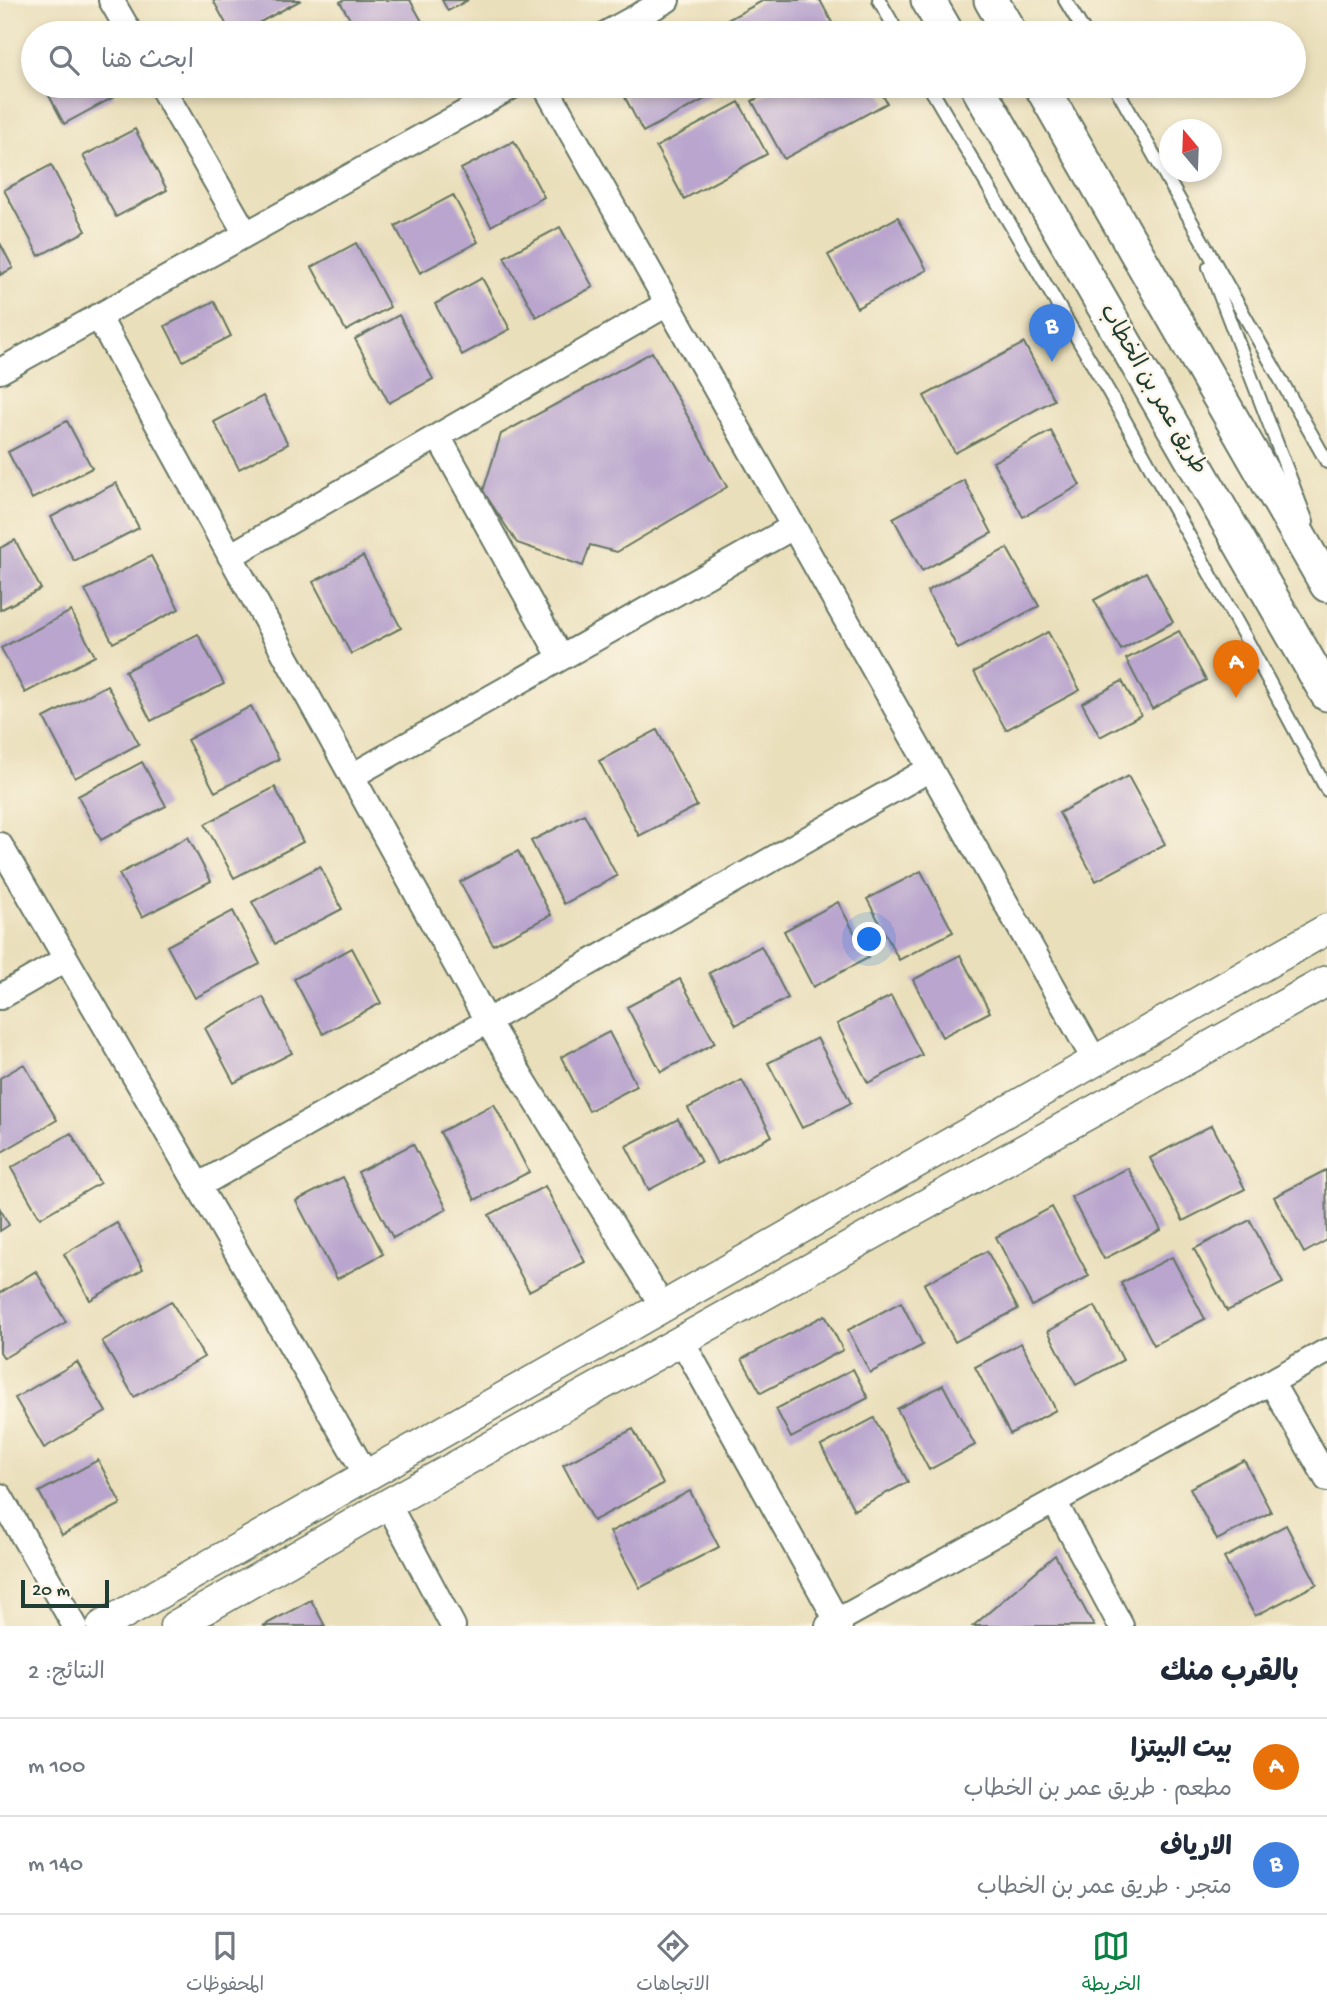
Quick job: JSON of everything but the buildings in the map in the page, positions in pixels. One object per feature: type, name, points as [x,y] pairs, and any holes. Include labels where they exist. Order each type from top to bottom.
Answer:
[{"type":"main road","points":[[928,0],[940,21]]},
{"type":"main road","points":[[991,0],[1003,21]]},
{"type":"main road","name":"طريق عمر بن الخطاب","points":[[984,98],[1327,694]]},
{"type":"main road","points":[[1048,98],[1327,585]]},
{"type":"street","points":[[111,0],[123,21]]},
{"type":"street","points":[[629,21],[667,0]]},
{"type":"street","points":[[167,98],[246,234]]},
{"type":"street","points":[[0,371],[491,98]]},
{"type":"street","points":[[552,98],[1095,1061]]},
{"type":"street","points":[[230,555],[667,304]]},
{"type":"street","points":[[98,316],[487,1021],[663,1307]]},
{"type":"street","points":[[438,436],[561,658]]},
{"type":"street","points":[[352,776],[793,527]]},
{"type":"street","points":[[198,1186],[930,769]]},
{"type":"street","points":[[0,845],[367,1476]]},
{"type":"street","points":[[102,1626],[1327,929]]},
{"type":"street","points":[[0,997],[66,959]]},
{"type":"street","points":[[175,1626],[388,1504],[1327,981]]},
{"type":"street","points":[[682,1340],[835,1624],[1327,1351]]},
{"type":"street","points":[[1271,1382],[1327,1479]]},
{"type":"street","points":[[0,1496],[75,1626]]},
{"type":"street","points":[[1055,1501],[1121,1626]]},
{"type":"street","points":[[388,1504],[453,1626]]},
{"type":"lane","points":[[879,0],[891,21]]},
{"type":"lane","points":[[1065,0],[1078,21]]},
{"type":"lane","points":[[936,98],[1110,394],[1327,790]]},
{"type":"lane","points":[[1122,98],[1327,462]]},
{"type":"lane","points":[[1195,230],[1327,574]]},
{"type":"place","name":"الارياف","points":[[1052,362]]},
{"type":"place","name":"بيت البيتزا","points":[[1236,698]]}]
